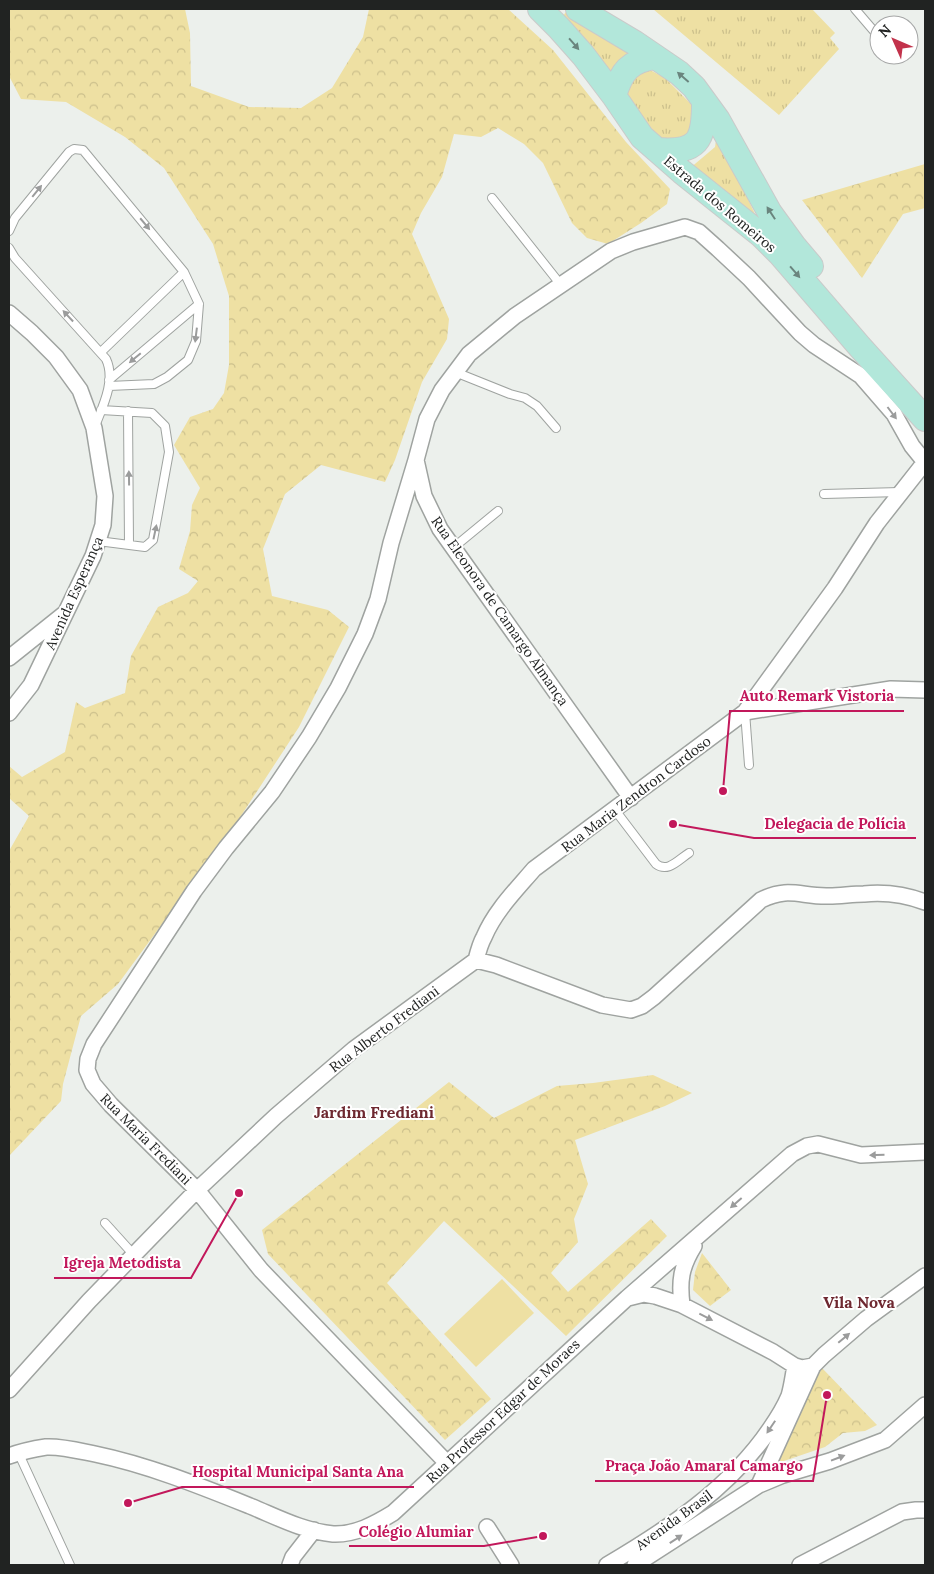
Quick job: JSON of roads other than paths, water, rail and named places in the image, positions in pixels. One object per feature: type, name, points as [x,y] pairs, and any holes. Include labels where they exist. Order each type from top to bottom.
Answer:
[{"type":"main road","name":"Estrada dos Romeiros","points":[[540,9],[583,55],[642,137],[761,235],[780,254],[925,419]]},
{"type":"main road","name":"Estrada dos Romeiros","points":[[578,9],[635,42],[679,73],[694,87],[718,120],[770,213],[794,246],[925,398]]},
{"type":"main road","points":[[614,96],[618,82],[633,63],[655,57]]},
{"type":"main road","points":[[657,150],[684,150],[697,142],[704,121],[704,103]]},
{"type":"street","name":"Rua Eleonora de Camargo Almança","points":[[631,798],[453,548],[440,529],[424,496],[416,460],[427,419],[442,390],[469,354],[515,316],[611,251],[632,242],[685,227],[699,232],[718,249],[749,278],[800,334],[826,354],[861,376],[894,414],[912,446],[925,462]]},
{"type":"street","name":"Avenida Esperança","points":[[9,313],[32,333],[68,372],[80,390],[94,428],[105,496],[103,525],[93,556],[31,685],[9,713]]},
{"type":"street","points":[[860,347],[861,376]]},
{"type":"street","name":"Rua Maria Frediani","points":[[197,1190],[111,1105],[93,1084],[87,1070],[88,1060],[94,1044],[194,891],[272,792],[309,737],[338,688],[365,634],[378,599],[390,542],[416,460]]},
{"type":"street","name":"Rua Maria Zendron Cardoso","points":[[476,960],[484,936],[494,919],[534,869],[745,712],[835,588],[877,523],[925,462]]},
{"type":"street","points":[[9,658],[65,613]]},
{"type":"street","points":[[745,712],[891,689],[925,690]]},
{"type":"street","points":[[476,960],[496,965],[602,1005],[631,1010],[642,1006],[654,997],[761,900],[774,894],[789,892],[828,896],[876,894],[905,896],[925,902]]},
{"type":"street","name":"Rua Alberto Frediani","points":[[9,1390],[133,1254],[197,1190],[276,1116],[354,1049],[476,960]]},
{"type":"street","name":"Rua Professor Edgar de Moraes","points":[[14,1454],[47,1447],[79,1450],[120,1459],[217,1493],[298,1526],[333,1534],[352,1532],[375,1524],[393,1513],[446,1462],[627,1298],[792,1154],[807,1146],[818,1144],[861,1155],[925,1152]]},
{"type":"street","points":[[197,1190],[262,1270],[446,1462]]},
{"type":"street","points":[[682,1305],[680,1286],[684,1262],[701,1234]]},
{"type":"street","points":[[759,1485],[813,1366],[866,1320],[925,1276]]},
{"type":"street","points":[[627,1298],[644,1294],[682,1305],[773,1352],[795,1366],[802,1368],[813,1366]]},
{"type":"street","name":"Avenida Brasil","points":[[640,1557],[730,1478],[752,1454],[777,1418],[788,1397],[795,1366]]},
{"type":"street","name":"Avenida Brasil","points":[[607,1565],[640,1557],[759,1485],[782,1475],[830,1461],[885,1440],[925,1406]]},
{"type":"street","points":[[800,1565],[902,1512],[925,1510]]},
{"type":"street","points":[[487,1527],[511,1565]]},
{"type":"street","points":[[290,1565],[293,1557],[314,1530]]},
{"type":"lane","points":[[855,9],[869,25]]},
{"type":"lane","points":[[9,231],[15,218],[69,152],[74,149],[82,150],[184,272],[199,304],[196,341],[188,360],[167,377],[154,384],[109,383]]},
{"type":"lane","points":[[492,198],[561,285]]},
{"type":"lane","points":[[9,248],[14,258],[101,352],[109,365],[109,383],[94,428]]},
{"type":"lane","points":[[101,352],[184,272]]},
{"type":"lane","points":[[109,383],[199,304]]},
{"type":"lane","points":[[456,372],[510,394],[525,398],[537,406],[556,428]]},
{"type":"lane","points":[[98,541],[145,547],[153,540],[169,452],[165,426],[152,413],[101,410]]},
{"type":"lane","points":[[128,411],[129,544]]},
{"type":"lane","points":[[824,494],[902,492]]},
{"type":"lane","points":[[453,548],[498,511]]},
{"type":"lane","points":[[745,712],[749,765]]},
{"type":"lane","points":[[615,810],[656,864],[662,868],[667,868],[688,853]]},
{"type":"lane","points":[[105,1223],[133,1254]]},
{"type":"lane","points":[[14,1454],[70,1565]]},
{"type":"place","name":"Auto Remark Vistoria","points":[[723,791]]},
{"type":"place","name":"Delegacia de Polícia","points":[[673,824]]},
{"type":"place","name":"Igreja Metodista","points":[[239,1193]]},
{"type":"place","name":"Praça João Amaral Camargo","points":[[827,1395]]},
{"type":"place","name":"Hospital Municipal Santa Ana","points":[[128,1503]]},
{"type":"place","name":"Colégio Alumiar","points":[[543,1536]]},
{"type":"district","name":"Jardim Frediani","points":[[374,1112]]},
{"type":"district","name":"Vila Nova","points":[[859,1302]]}]
